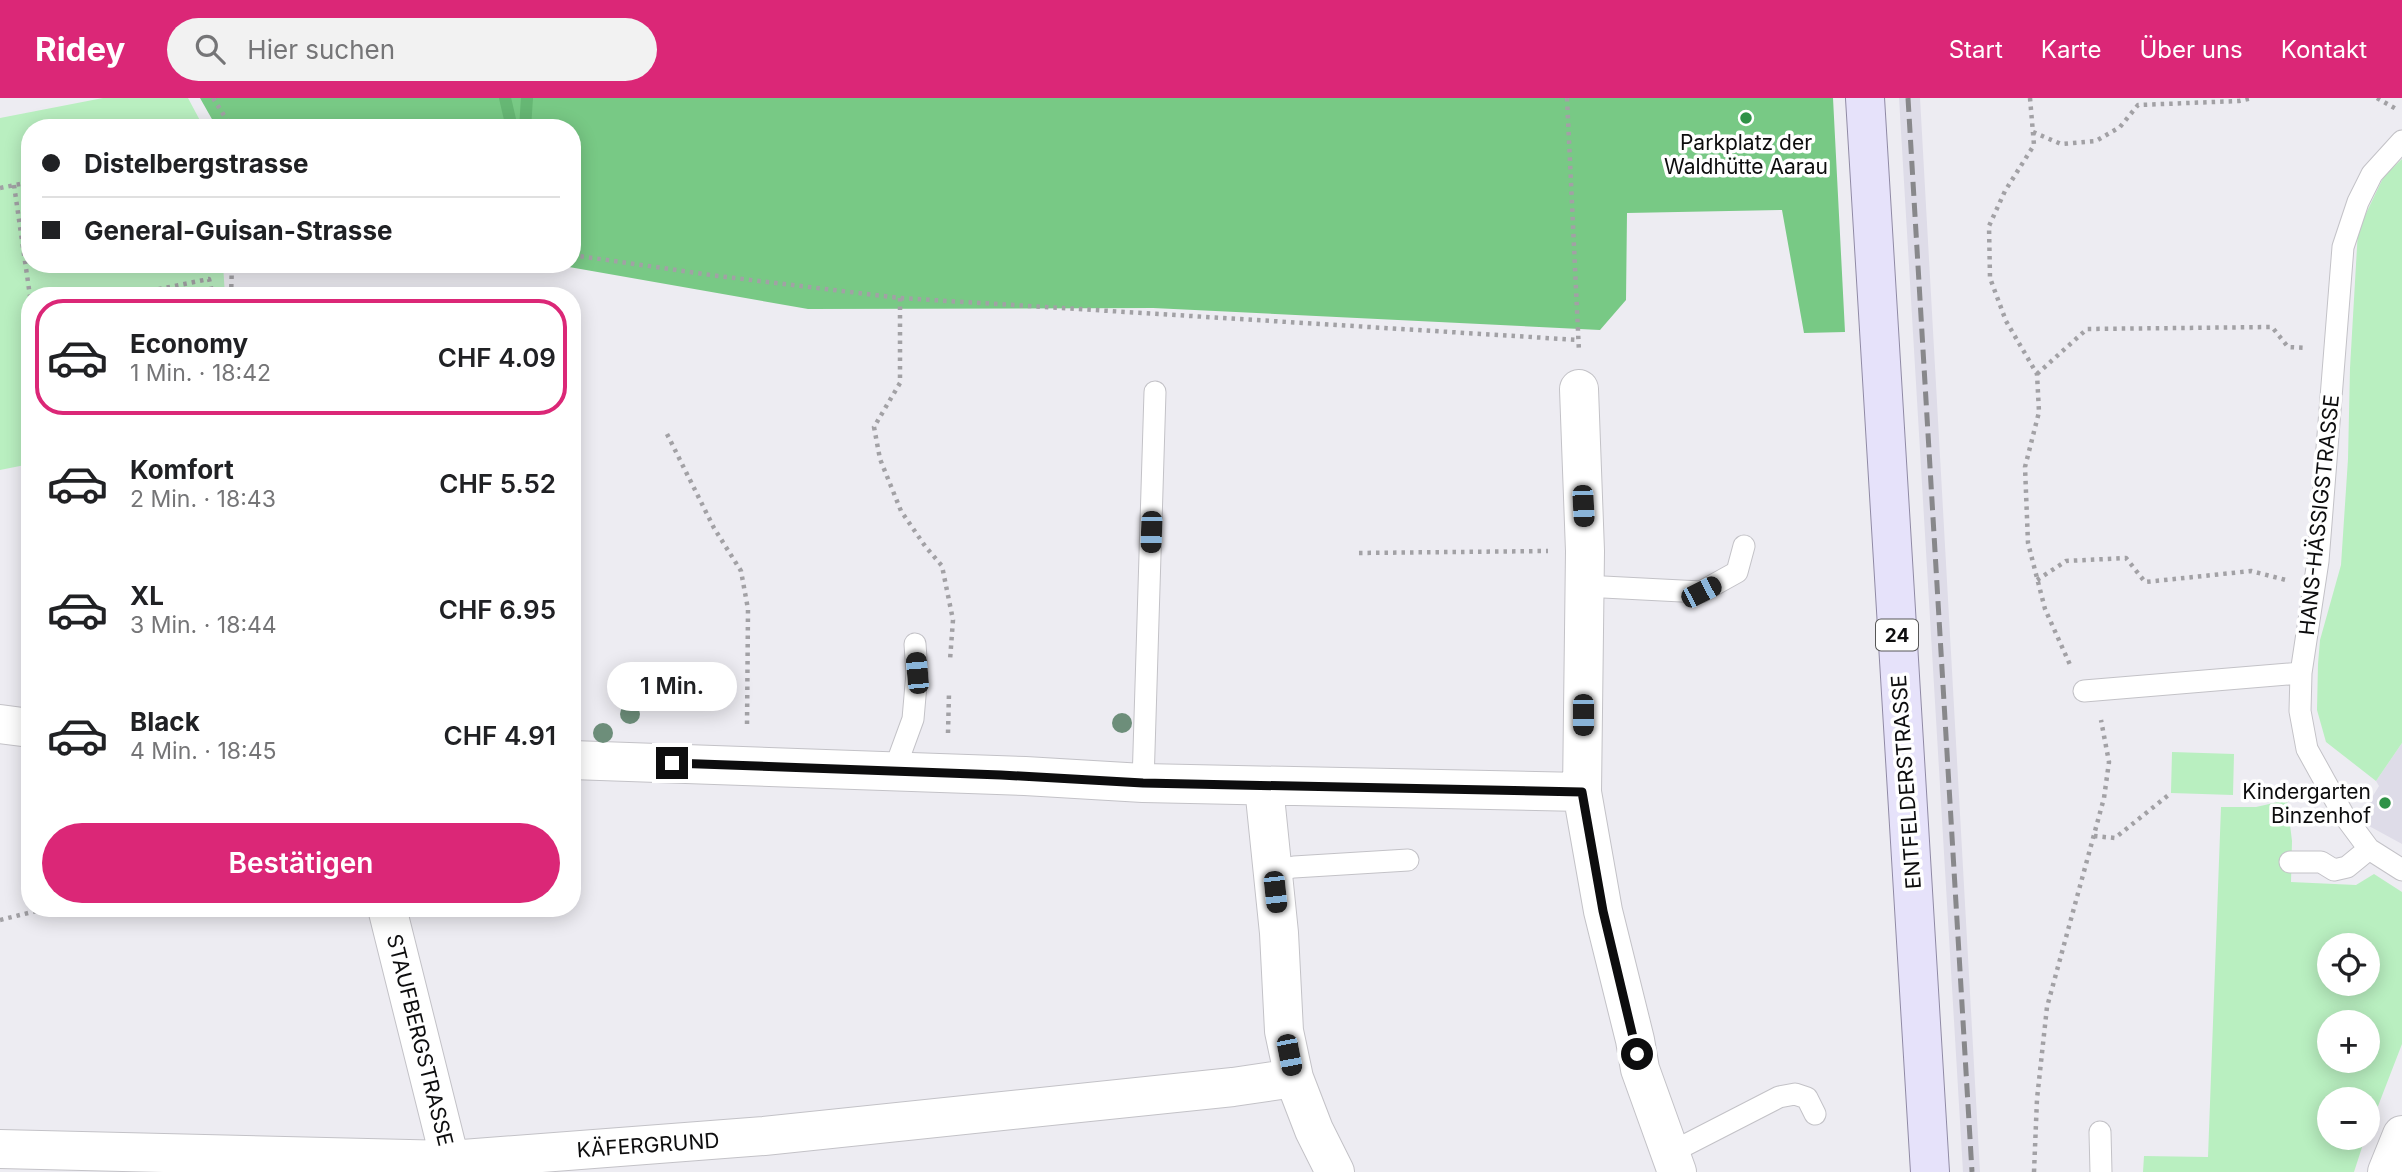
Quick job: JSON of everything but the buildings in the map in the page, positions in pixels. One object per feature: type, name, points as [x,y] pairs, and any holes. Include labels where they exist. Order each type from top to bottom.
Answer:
[{"type":"main road","name":"ENTFELDERSTRASSE","points":[[1866,98],[1930,1172]]},
{"type":"street","points":[[1579,389],[1584,569],[1582,792],[1603,911],[1640,1069],[1674,1163]]},
{"type":"street","points":[[0,724],[21,727]]},
{"type":"street","points":[[581,760],[1264,787],[1582,792]]},
{"type":"street","points":[[1264,787],[1279,933],[1284,1031],[1294,1078],[1314,1130],[1335,1172]]},
{"type":"street","name":"STAUFBERGSTRASSE","points":[[389,917],[451,1166]]},
{"type":"street","name":"KÄFERGRUND","points":[[6,1157],[451,1166],[765,1136],[1294,1078]]},
{"type":"street","points":[[2387,1172],[2402,1135]]},
{"type":"lane","name":"HANS-HÄSSIGSTRASSE","points":[[2402,141],[2372,174],[2357,202],[2343,247],[2318,561],[2301,673],[2300,711],[2307,749],[2343,814],[2369,849],[2402,870]]},
{"type":"lane","points":[[1143,783],[1156,392]]},
{"type":"lane","points":[[1584,569],[1701,592],[1737,572],[1744,545]]},
{"type":"lane","points":[[894,771],[913,719],[917,673],[915,644]]},
{"type":"lane","points":[[2084,691],[2301,673]]},
{"type":"lane","points":[[2290,862],[2321,862],[2334,870],[2347,867],[2369,849]]},
{"type":"lane","points":[[1272,871],[1294,867],[1408,860]]},
{"type":"lane","points":[[1674,1163],[1779,1097],[1795,1094],[1807,1098],[1815,1114]]},
{"type":"lane","points":[[2100,1132],[2101,1172]]},
{"type":"path","points":[[213,98],[226,119]]},
{"type":"path","points":[[1567,98],[1579,389]]},
{"type":"path","points":[[2030,98],[2034,145],[2005,191],[1989,226],[1990,278],[2006,321],[2037,374],[2039,412],[2025,467],[2028,543],[2037,580],[2045,608],[2067,660],[2101,721],[2109,762],[2104,798],[2047,1007],[2036,1099],[2034,1172]]},
{"type":"path","points":[[2033,132],[2062,144],[2096,141],[2120,127],[2138,105],[2239,101],[2252,98]]},
{"type":"path","points":[[2377,98],[2402,112]]},
{"type":"path","points":[[0,188],[21,184]]},
{"type":"path","points":[[14,186],[21,234]]},
{"type":"path","points":[[581,256],[900,298],[1579,340]]},
{"type":"path","points":[[169,287],[209,279],[211,287]]},
{"type":"path","points":[[900,298],[900,383],[874,427],[880,459],[901,511],[942,566],[953,620],[950,671]]},
{"type":"path","points":[[2037,374],[2087,329],[2272,327],[2288,347],[2335,350]]},
{"type":"path","points":[[667,434],[714,528],[741,571],[748,609],[747,766]]},
{"type":"path","points":[[1359,553],[1584,569]]},
{"type":"path","points":[[2037,580],[2066,561],[2126,558],[2145,582],[2251,571],[2314,587]]},
{"type":"path","points":[[947,773],[949,684]]},
{"type":"path","points":[[2094,836],[2115,838],[2171,793]]},
{"type":"path","points":[[0,920],[21,915]]},
{"type":"shaded area","points":[[1899,98],[1920,98],[1980,1172],[1963,1172]]},
{"type":"shaded area","name":"Kindergarten Binzenhof","points":[[2402,743],[2402,844],[2358,820],[2379,786],[2376,781]]},
{"type":"green space","points":[[103,98],[188,98],[199,119],[21,119],[21,273],[224,273],[224,287],[21,287],[21,466],[0,470],[0,118]]},
{"type":"green space","points":[[200,98],[1833,98],[1845,332],[1804,333],[1782,210],[1627,213],[1626,300],[1600,330],[1153,308],[808,309],[581,269],[581,119],[212,119]]},
{"type":"green space","points":[[2402,159],[2402,743],[2376,781],[2326,742],[2317,710],[2318,664],[2320,640],[2341,565],[2358,230],[2384,176]]},
{"type":"green space","points":[[2172,752],[2234,754],[2233,795],[2171,793]]},
{"type":"green space","points":[[2287,800],[2292,841],[2291,882],[2356,885],[2374,874],[2402,892],[2402,1044],[2380,1101],[2380,1087],[2317,1087],[2317,1150],[2361,1150],[2354,1172],[2143,1172],[2144,1156],[2208,1157],[2221,807],[2256,807]]},
{"type":"waterway","points":[[505,98],[510,119]]},
{"type":"waterway","points":[[526,119],[527,98]]},
{"type":"railway","points":[[1908,98],[1972,1172]]},
{"type":"place","name":"Parkplatz der Waldhütte Aarau","points":[[1746,118]]},
{"type":"place","name":"Kindergarten Binzenhof","points":[[2385,803]]},
{"type":"route","points":[[672,763],[1264,787],[1582,792],[1603,911],[1637,1054]]}]
